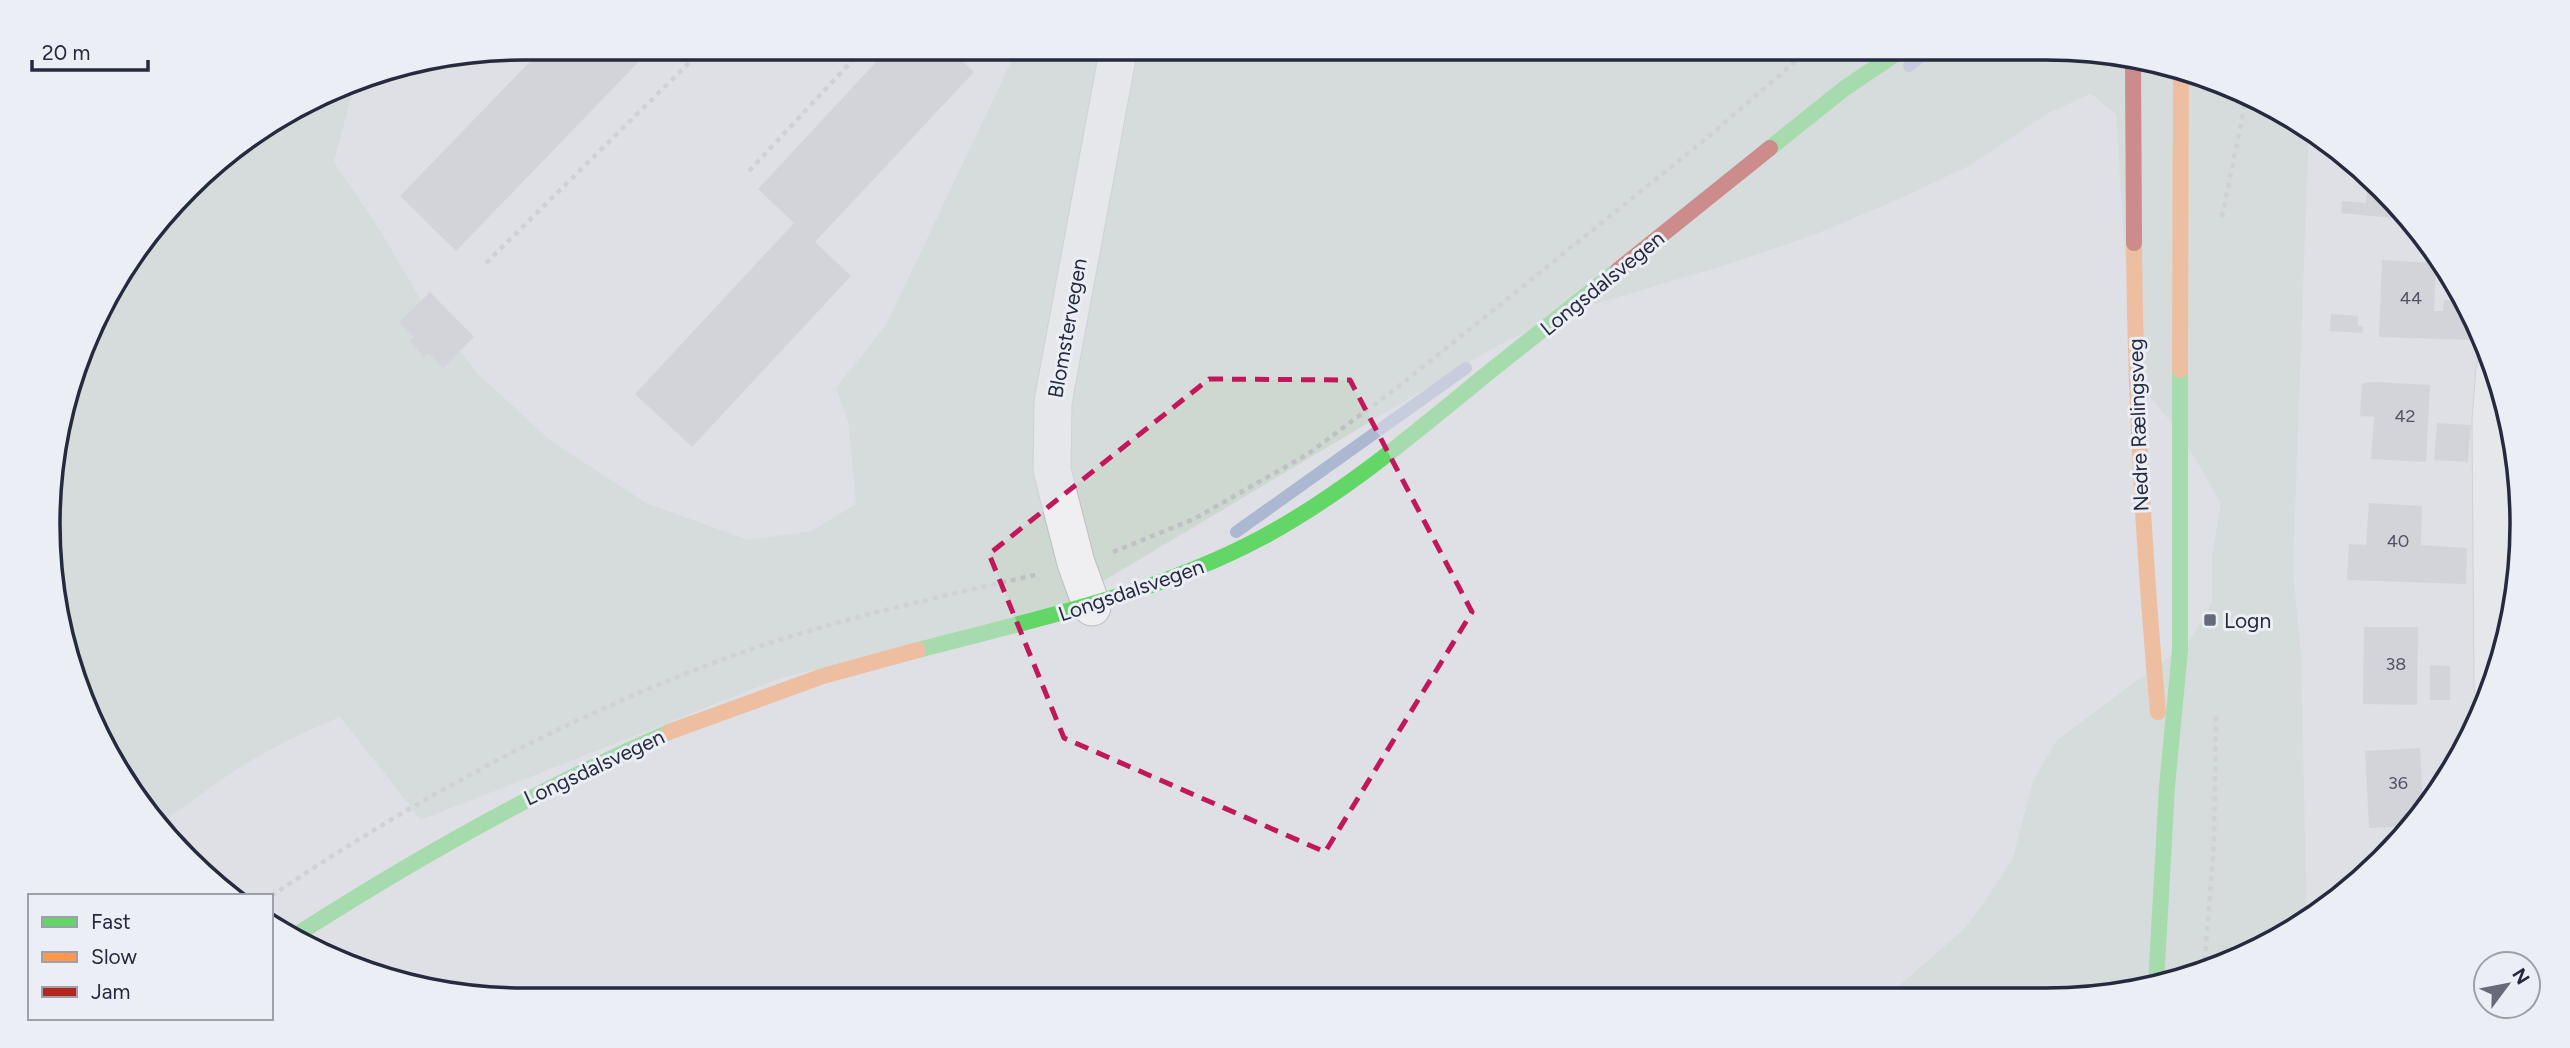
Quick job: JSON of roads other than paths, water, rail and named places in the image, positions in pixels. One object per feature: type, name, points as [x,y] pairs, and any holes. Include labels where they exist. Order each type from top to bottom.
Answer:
[{"type":"main road","name":"Longsdalsvegen","points":[[302,931],[386,876],[482,820],[579,772],[693,723],[767,695],[884,657],[1092,607],[1172,580],[1259,539],[1337,491],[1386,456],[1833,98],[1887,60]]},
{"type":"main road","name":"Nedre Rælingsveg","points":[[2133,67],[2131,169],[2139,474],[2150,648],[2167,787]]},
{"type":"main road","name":"Nedre Rælingsveg","points":[[2156,975],[2167,787],[2180,650],[2180,79]]},
{"type":"street","name":"Blomstervegen","points":[[1092,607],[1076,563],[1052,470],[1053,402],[1117,60]]},
{"type":"street","points":[[2493,397],[2493,651]]},
{"type":"waterway","points":[[1909,66],[1917,60]]},
{"type":"waterway","points":[[1236,532],[1466,368]]},
{"type":"place","name":"Logn","points":[[2210,620]]}]
